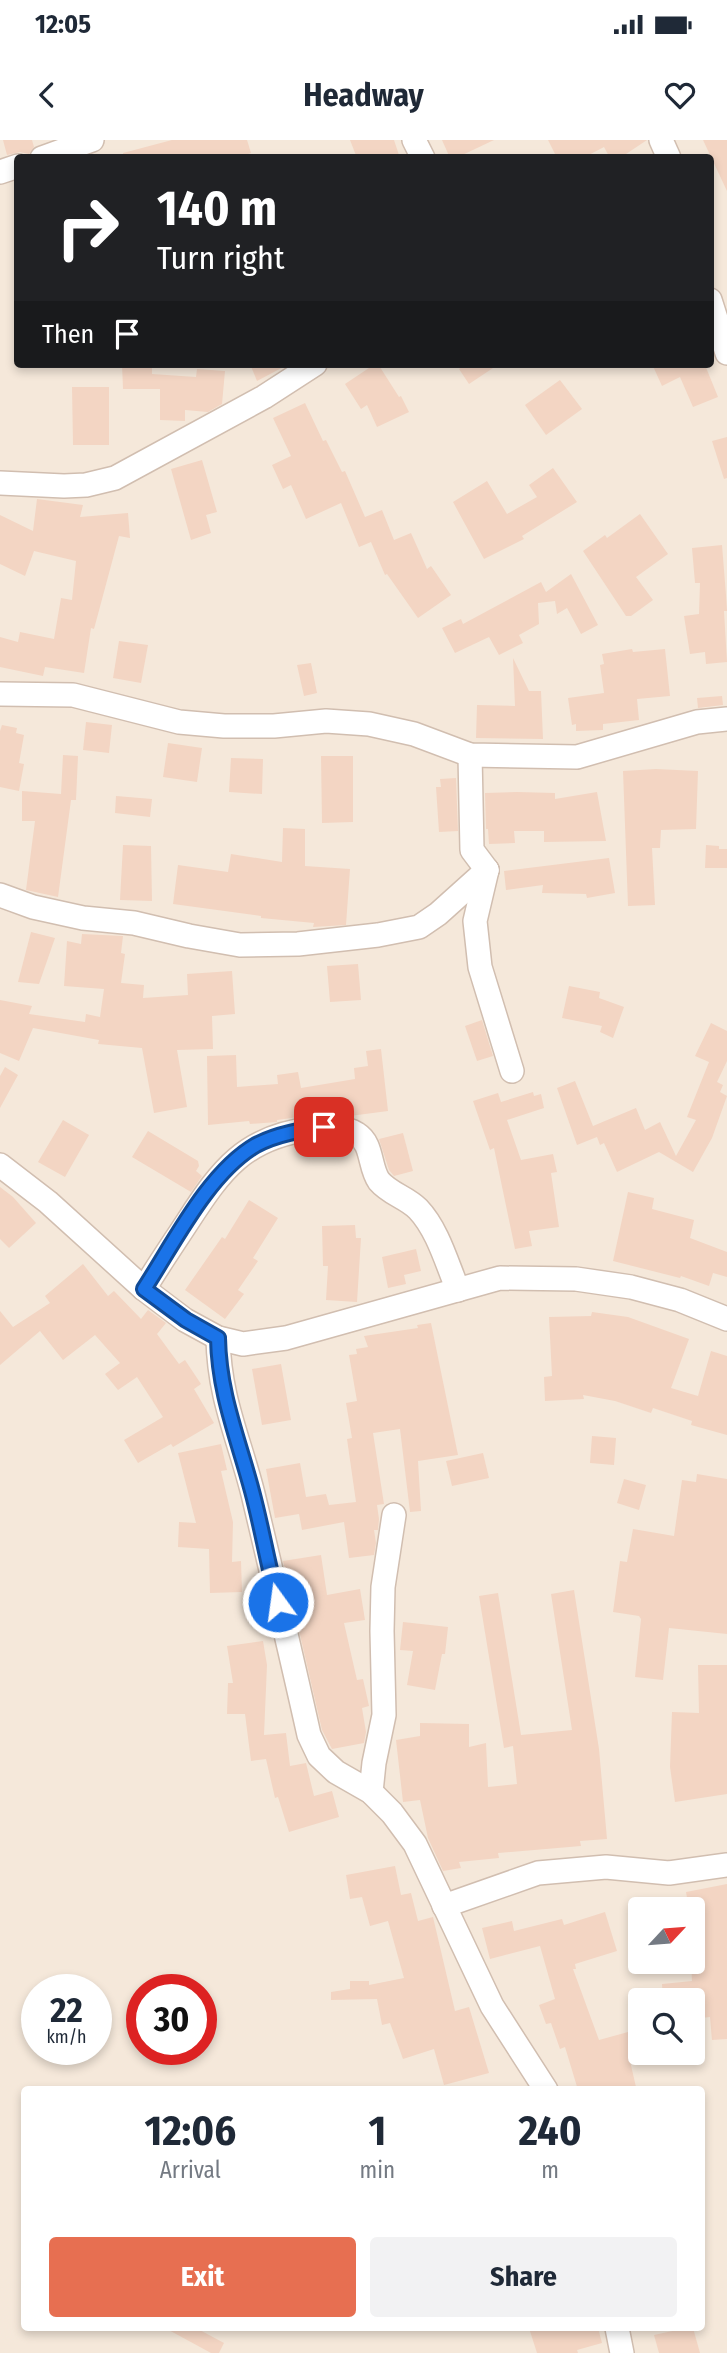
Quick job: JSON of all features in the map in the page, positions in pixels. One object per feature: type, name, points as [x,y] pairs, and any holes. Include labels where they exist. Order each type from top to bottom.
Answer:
[{"type":"street","points":[[53,154],[92,140]]},
{"type":"street","points":[[714,312],[727,353]]},
{"type":"street","points":[[0,483],[64,486],[86,485],[115,478],[264,397],[309,368]]},
{"type":"street","points":[[0,694],[73,695],[179,722],[213,725],[274,726],[327,721],[369,724],[414,734],[470,755],[577,757],[697,722],[727,719]]},
{"type":"street","points":[[470,755],[472,849],[487,870],[475,921],[480,967],[512,1071]]},
{"type":"street","points":[[0,895],[33,907],[83,918],[134,923],[240,945],[298,944],[378,935],[418,927],[438,914],[487,870]]},
{"type":"street","points":[[144,1289],[215,1179],[235,1159],[258,1144],[292,1131],[324,1127],[348,1129],[360,1135],[368,1149],[375,1175],[381,1183],[390,1191],[408,1199],[429,1224],[458,1290]]},
{"type":"street","points":[[0,1165],[48,1202],[144,1289],[186,1320],[218,1338],[243,1344],[286,1338],[500,1278],[576,1279],[631,1287],[680,1300],[727,1319]]},
{"type":"street","points":[[218,1338],[218,1369],[227,1411],[252,1492],[309,1735],[318,1756],[336,1772],[371,1792],[392,1813],[415,1844],[492,2006],[543,2086]]},
{"type":"street","points":[[371,1792],[384,1715],[383,1587],[394,1516]]},
{"type":"street","points":[[444,1906],[538,1873],[606,1867],[669,1873],[727,1866]]},
{"type":"street","points":[[618,2331],[622,2353]]},
{"type":"shaded area","points":[[0,140],[727,140],[727,2353],[0,2353]]},
{"type":"building","points":[[3,140],[32,140],[34,147],[29,154],[20,152],[7,155]]},
{"type":"building","points":[[172,140],[247,140],[251,153],[123,154]]},
{"type":"building","points":[[350,140],[394,140],[399,154],[355,154]]},
{"type":"building","points":[[442,140],[494,140],[464,154],[448,154]]},
{"type":"building","points":[[548,140],[647,140],[626,154],[608,154],[604,147],[591,154],[555,154]]},
{"type":"building","points":[[703,140],[727,140],[727,191],[714,163],[714,154],[710,154]]},
{"type":"building","points":[[122,368],[152,368],[152,374],[196,377],[197,369],[225,371],[222,404],[208,412],[185,410],[185,421],[160,420],[160,389],[123,389]]},
{"type":"building","points":[[252,368],[281,368],[257,381]]},
{"type":"building","points":[[369,368],[381,368],[409,412],[377,427],[367,405],[361,409],[345,384]]},
{"type":"building","points":[[460,368],[493,368],[469,384]]},
{"type":"building","points":[[654,368],[706,368],[718,397],[693,407],[680,377],[662,386]]},
{"type":"building","points":[[560,380],[582,409],[546,435],[525,405]]},
{"type":"building","points":[[72,387],[109,387],[109,445],[73,445]]},
{"type":"building","points":[[305,403],[323,441],[326,440],[342,472],[345,471],[365,517],[382,510],[394,540],[411,533],[427,569],[431,566],[451,595],[418,618],[387,574],[385,575],[371,542],[359,547],[341,503],[306,519],[291,485],[283,489],[272,465],[291,456],[273,418]]},
{"type":"building","points":[[727,437],[727,478],[724,479],[712,441]]},
{"type":"building","points":[[202,460],[217,512],[206,515],[211,533],[191,540],[171,469]]},
{"type":"building","points":[[553,468],[577,502],[522,536],[524,539],[484,559],[453,502],[487,481],[507,514],[537,497],[529,485]]},
{"type":"building","points":[[37,499],[83,505],[80,517],[128,513],[130,538],[119,536],[94,629],[91,628],[84,673],[45,667],[43,676],[0,667],[0,637],[18,642],[20,632],[54,639],[61,598],[72,600],[76,561],[34,551],[25,576],[0,564],[0,515],[33,531]]},
{"type":"building","points":[[640,514],[668,554],[636,577],[653,600],[631,616],[626,616],[583,551],[605,535],[607,538]]},
{"type":"building","points":[[722,545],[727,611],[724,611],[727,662],[706,664],[705,652],[690,654],[684,616],[699,614],[700,583],[695,583],[692,548]]},
{"type":"building","points":[[571,574],[598,625],[581,634],[567,608],[557,614],[555,601],[538,603],[539,624],[519,635],[523,643],[499,655],[489,637],[455,653],[442,628],[461,619],[463,624],[541,582],[546,592]]},
{"type":"building","points":[[119,641],[148,645],[141,683],[113,678]]},
{"type":"building","points":[[632,649],[633,652],[665,649],[670,696],[637,699],[639,720],[603,724],[603,730],[576,731],[576,724],[572,725],[568,698],[604,693],[600,665],[604,664],[602,654]]},
{"type":"building","points":[[513,658],[529,691],[541,691],[543,739],[476,738],[477,705],[515,706]]},
{"type":"building","points":[[311,663],[317,693],[304,696],[297,665]]},
{"type":"building","points":[[722,696],[723,705],[698,708],[697,698]]},
{"type":"building","points":[[86,722],[112,725],[109,753],[83,750]]},
{"type":"building","points":[[2,725],[17,728],[16,733],[24,735],[19,763],[24,764],[19,791],[0,787]]},
{"type":"building","points":[[168,743],[202,748],[197,782],[163,777]]},
{"type":"building","points":[[63,755],[78,756],[76,800],[71,800],[58,897],[26,890],[35,821],[22,821],[22,791],[61,794]]},
{"type":"building","points":[[321,756],[353,756],[353,822],[322,823]]},
{"type":"building","points":[[231,758],[263,759],[262,794],[229,792]]},
{"type":"building","points":[[623,771],[698,771],[696,829],[661,830],[660,848],[652,848],[655,905],[628,906]]},
{"type":"building","points":[[456,778],[458,831],[439,832],[436,787],[441,787],[440,779]]},
{"type":"building","points":[[597,792],[606,841],[544,842],[544,831],[514,831],[515,843],[489,844],[485,793],[555,793],[555,799]]},
{"type":"building","points":[[116,796],[152,799],[150,817],[115,813]]},
{"type":"building","points":[[283,828],[305,829],[305,866],[350,869],[346,925],[313,927],[314,923],[261,918],[173,904],[178,865],[228,872],[231,854],[282,862]]},
{"type":"building","points":[[123,845],[151,846],[152,901],[120,900]]},
{"type":"building","points":[[706,845],[727,849],[727,868],[705,868]]},
{"type":"building","points":[[609,858],[615,893],[587,898],[586,894],[542,893],[543,885],[506,890],[504,871]]},
{"type":"building","points":[[31,932],[55,938],[39,984],[18,982]]},
{"type":"building","points":[[82,934],[123,936],[121,953],[125,954],[121,983],[144,985],[143,998],[188,995],[187,974],[232,971],[235,1014],[212,1016],[213,1049],[177,1050],[187,1107],[154,1113],[142,1048],[98,1044],[99,1040],[33,1028],[19,1061],[0,1053],[0,1000],[32,1006],[29,1014],[85,1022],[86,1014],[100,1017],[104,989],[64,986],[67,941],[81,944]]},
{"type":"building","points":[[358,964],[361,1000],[330,1002],[327,966]]},
{"type":"building","points":[[569,986],[600,992],[599,998],[624,1007],[613,1038],[600,1032],[602,1026],[562,1018]]},
{"type":"building","points":[[482,1020],[493,1056],[477,1061],[465,1026]]},
{"type":"building","points":[[711,1023],[727,1031],[727,1061],[717,1082],[723,1085],[720,1092],[727,1096],[712,1138],[693,1172],[659,1152],[617,1172],[604,1143],[600,1145],[597,1137],[577,1145],[557,1088],[575,1081],[593,1126],[636,1108],[645,1130],[660,1122],[676,1156],[696,1120],[687,1117],[709,1062],[695,1056]]},
{"type":"building","points":[[381,1049],[388,1111],[350,1116],[320,1114],[277,1122],[250,1124],[249,1121],[208,1125],[207,1056],[236,1055],[237,1087],[278,1084],[277,1075],[298,1072],[301,1088],[355,1079],[354,1068],[368,1066],[366,1051]]},
{"type":"building","points":[[5,1067],[18,1075],[0,1108],[0,1076]]},
{"type":"building","points":[[533,1092],[534,1096],[541,1094],[544,1108],[507,1120],[521,1160],[553,1154],[557,1172],[551,1173],[559,1227],[529,1231],[532,1246],[515,1249],[494,1148],[490,1150],[473,1101],[498,1093],[501,1102]]},
{"type":"building","points":[[63,1120],[89,1135],[65,1177],[38,1162]]},
{"type":"building","points":[[148,1131],[198,1161],[196,1171],[202,1176],[191,1192],[132,1157]]},
{"type":"building","points":[[403,1133],[413,1171],[394,1176],[389,1170],[379,1139]]},
{"type":"building","points":[[0,1187],[13,1197],[36,1223],[9,1248],[0,1239]]},
{"type":"building","points":[[628,1192],[654,1198],[652,1209],[694,1220],[690,1238],[727,1252],[727,1277],[713,1273],[709,1286],[681,1276],[680,1278],[613,1261]]},
{"type":"building","points":[[249,1200],[278,1218],[253,1258],[258,1261],[238,1290],[244,1294],[225,1319],[185,1290],[222,1237],[225,1239]]},
{"type":"building","points":[[355,1225],[356,1238],[361,1238],[357,1302],[326,1300],[328,1266],[323,1266],[322,1226]]},
{"type":"building","points":[[416,1249],[421,1271],[404,1275],[406,1284],[388,1288],[382,1257]]},
{"type":"building","points":[[83,1264],[108,1296],[114,1291],[141,1319],[148,1310],[166,1323],[157,1334],[179,1364],[185,1360],[201,1384],[194,1389],[214,1423],[173,1447],[171,1444],[138,1463],[124,1440],[163,1417],[137,1377],[118,1390],[105,1374],[120,1363],[95,1335],[63,1360],[40,1331],[0,1365],[0,1311],[13,1327],[50,1303],[45,1296]]},
{"type":"building","points":[[592,1312],[628,1317],[689,1339],[671,1388],[698,1396],[711,1351],[727,1356],[727,1435],[691,1425],[692,1421],[653,1408],[651,1413],[615,1401],[583,1395],[584,1399],[545,1401],[544,1377],[552,1376],[549,1317],[591,1316]]},
{"type":"building","points":[[431,1323],[458,1455],[418,1461],[421,1511],[410,1512],[400,1429],[373,1433],[384,1504],[377,1505],[379,1519],[378,1530],[374,1530],[374,1555],[349,1558],[344,1522],[302,1530],[299,1514],[275,1518],[266,1469],[300,1463],[306,1497],[326,1494],[329,1505],[356,1502],[347,1439],[352,1438],[346,1403],[357,1401],[349,1355],[357,1354],[356,1349],[368,1347],[364,1336],[418,1328],[417,1325]]},
{"type":"building","points":[[281,1364],[291,1420],[262,1425],[252,1369]]},
{"type":"building","points":[[592,1436],[616,1438],[614,1465],[590,1463]]},
{"type":"building","points":[[221,1444],[227,1470],[221,1471],[233,1522],[232,1562],[241,1561],[242,1592],[210,1593],[209,1549],[178,1547],[179,1522],[196,1523],[178,1453]]},
{"type":"building","points":[[483,1453],[489,1478],[452,1486],[446,1461]]},
{"type":"building","points":[[697,1474],[727,1479],[727,1634],[669,1628],[663,1680],[635,1677],[641,1619],[639,1616],[613,1612],[620,1561],[627,1562],[633,1529],[674,1536],[682,1480],[696,1482]]},
{"type":"building","points":[[624,1479],[646,1485],[639,1510],[617,1503]]},
{"type":"building","points":[[321,1555],[327,1595],[360,1589],[365,1620],[344,1623],[357,1680],[363,1679],[369,1706],[362,1708],[366,1732],[364,1743],[332,1749],[322,1730],[283,1561]]},
{"type":"building","points":[[574,1590],[599,1749],[607,1839],[580,1841],[581,1846],[498,1853],[499,1858],[459,1862],[461,1868],[443,1871],[428,1838],[420,1800],[403,1802],[396,1740],[420,1736],[420,1723],[469,1724],[469,1747],[486,1743],[488,1787],[517,1784],[513,1746],[504,1748],[479,1596],[498,1593],[521,1735],[572,1730],[551,1594]]},
{"type":"building","points":[[403,1622],[448,1627],[445,1654],[442,1654],[435,1690],[407,1685],[413,1651],[400,1650]]},
{"type":"building","points":[[263,1641],[267,1665],[264,1735],[286,1733],[290,1766],[306,1763],[314,1796],[332,1791],[339,1817],[289,1832],[278,1797],[275,1798],[266,1759],[251,1761],[245,1714],[227,1714],[228,1683],[233,1683],[227,1646]]},
{"type":"building","points":[[698,1665],[727,1665],[727,1794],[675,1802],[670,1767],[672,1712],[699,1713]]},
{"type":"building","points":[[395,1866],[401,1895],[411,1893],[418,1921],[433,1917],[455,2011],[469,2007],[489,2073],[444,2085],[434,2049],[403,2059],[390,2023],[382,2025],[377,1999],[331,2000],[331,1992],[350,1989],[350,1981],[369,1981],[369,1985],[404,1978],[388,1921],[370,1926],[362,1897],[350,1899],[346,1875]]},
{"type":"building","points":[[727,1884],[727,2039],[712,2040],[710,2017],[705,2018],[705,1988],[662,1988],[662,1984],[692,1981],[692,1974],[705,1974],[705,1897],[687,1897],[686,1892]]},
{"type":"building","points":[[605,1912],[617,1951],[575,1964],[576,1969],[573,1969],[599,2040],[628,2032],[628,2065],[631,2065],[636,2086],[577,2086],[565,2047],[560,2049],[551,2023],[546,2024],[539,2005],[555,1999],[540,1946],[490,1959],[482,1928],[512,1921],[514,1931],[562,1919],[564,1925]]},
{"type":"building","points":[[171,2331],[202,2331],[224,2343],[219,2353],[211,2353]]},
{"type":"building","points":[[530,2331],[599,2331],[602,2343],[577,2350],[578,2353],[537,2353]]},
{"type":"building","points":[[672,2331],[694,2331],[700,2353],[659,2353],[654,2335]]},
{"type":"route","points":[[278,1602],[252,1492],[227,1411],[218,1369],[218,1338],[186,1320],[144,1289],[215,1179],[235,1159],[258,1144],[292,1131],[324,1127]]}]
